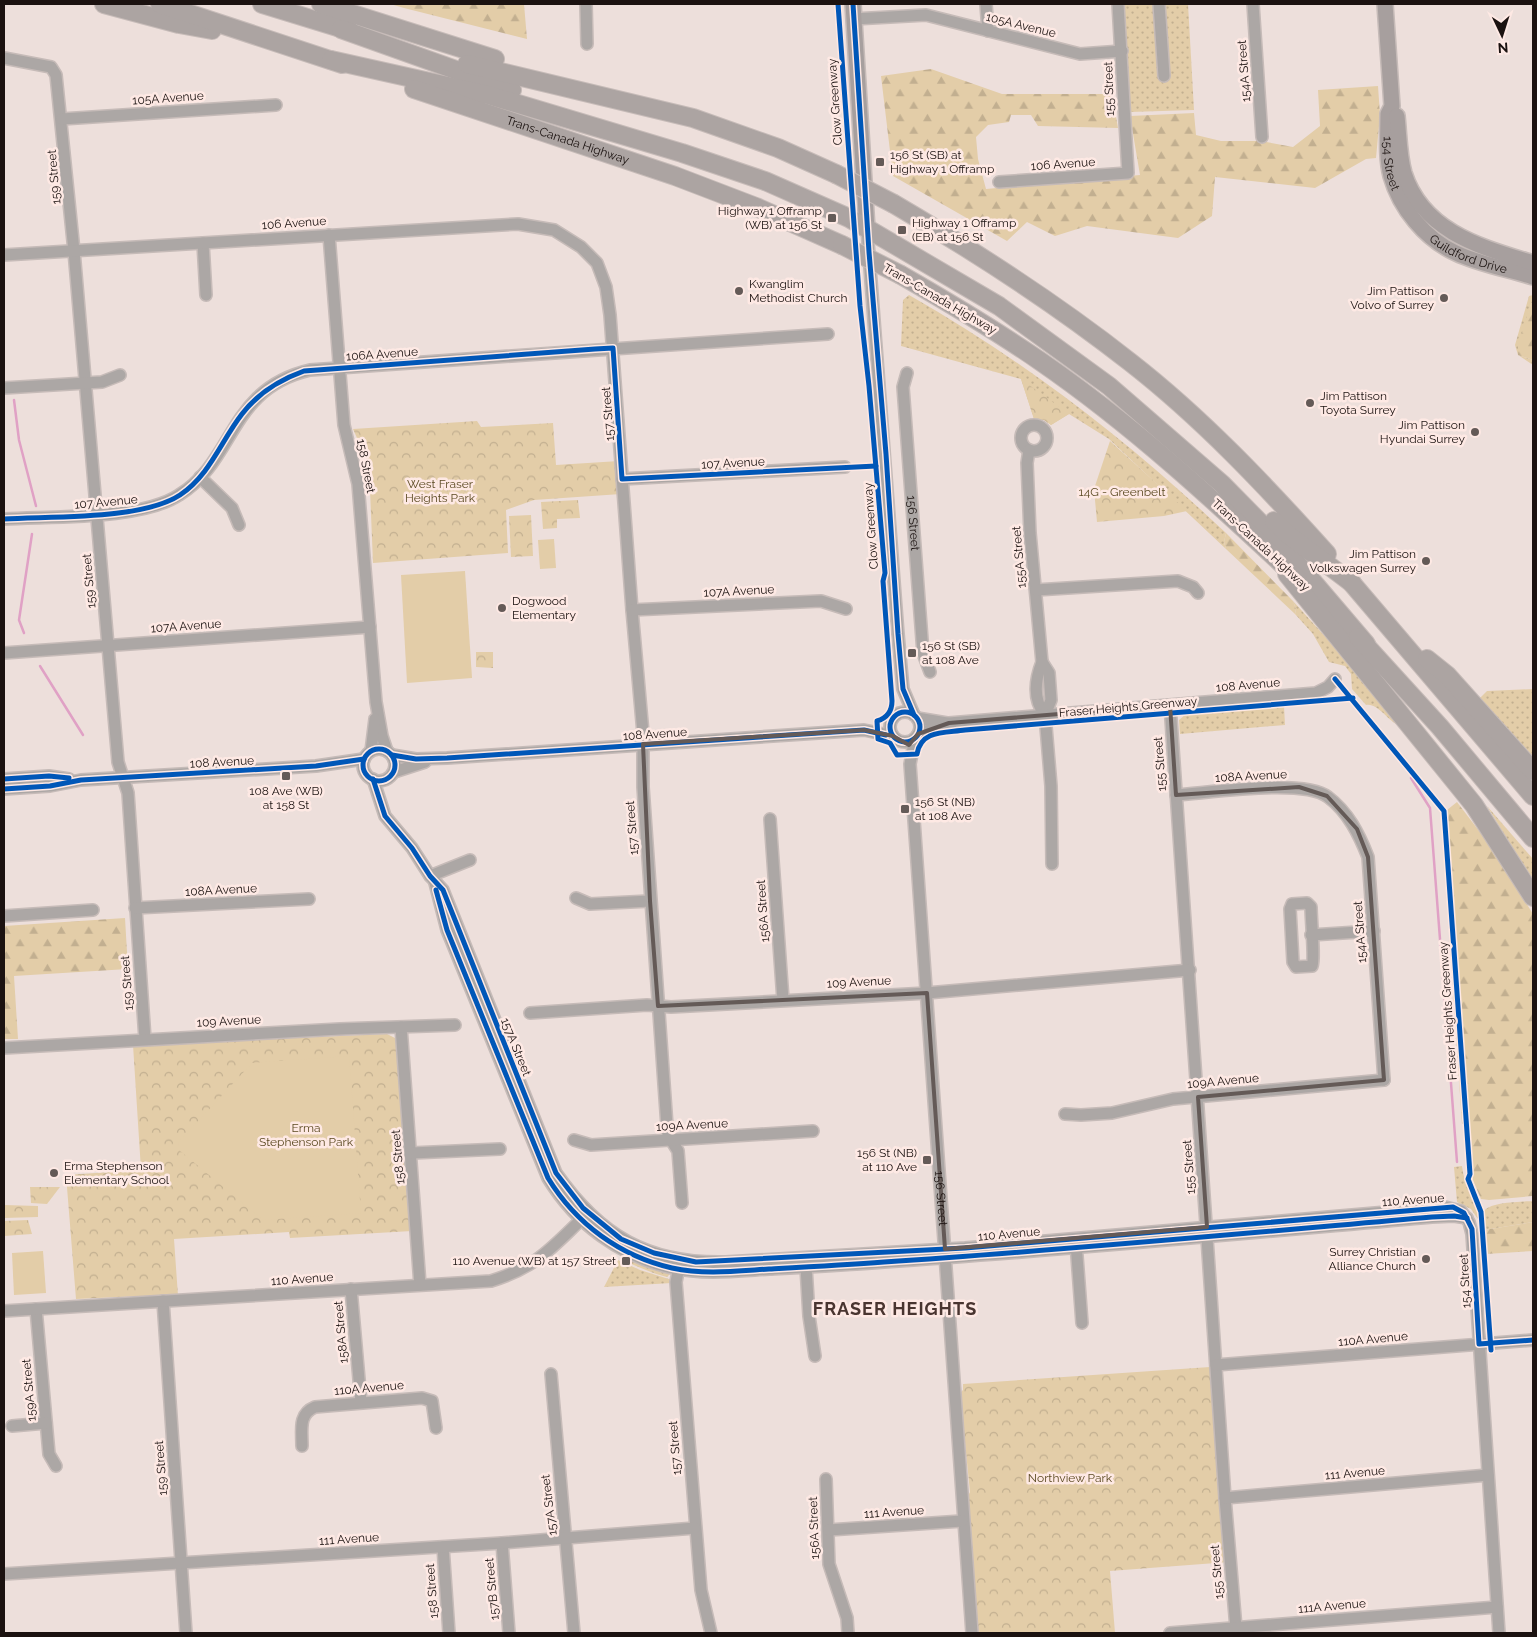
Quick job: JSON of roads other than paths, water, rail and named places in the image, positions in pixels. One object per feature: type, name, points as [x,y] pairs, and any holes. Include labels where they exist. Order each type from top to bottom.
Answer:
[{"type":"highway","points":[[104,4],[179,24],[272,40]]},
{"type":"highway","name":"Trans-Canada Highway","points":[[160,4],[674,176],[756,207],[842,245],[901,275],[989,327],[1097,403],[1203,491],[1269,552],[1366,644],[1440,726],[1533,838]]},
{"type":"highway","points":[[262,4],[340,29],[492,84],[769,172],[810,188],[999,306],[1109,386],[1222,484],[1279,542],[1366,644]]},
{"type":"highway","points":[[321,4],[693,118],[778,148],[836,174],[894,204],[1021,282],[1131,363],[1242,463],[1352,583],[1533,796]]},
{"type":"highway","points":[[340,29],[496,72],[654,107]]},
{"type":"highway","points":[[331,60],[488,95],[682,153],[806,197],[867,223],[1006,298],[1059,335],[1165,419],[1287,534],[1352,583]]},
{"type":"highway","points":[[1269,552],[1474,805],[1533,897]]},
{"type":"highway","points":[[1399,637],[1447,675],[1533,771]]},
{"type":"main road","name":"156 Street","points":[[853,4],[867,223]]},
{"type":"main road","name":"154 Street","points":[[1385,4],[1392,106],[1397,114],[1404,173],[1414,195],[1428,213]]},
{"type":"main road","name":"154 Street","points":[[1392,106],[1388,114],[1391,174],[1399,198],[1412,217]]},
{"type":"main road","name":"Guildford Drive","points":[[1428,213],[1448,231],[1466,241],[1533,263]]},
{"type":"main road","name":"Guildford Drive","points":[[1412,217],[1430,237],[1456,253],[1533,277]]},
{"type":"street","points":[[586,4],[587,44]]},
{"type":"street","points":[[986,4],[988,31]]},
{"type":"street","name":"155 Street","points":[[1118,4],[1128,173]]},
{"type":"street","points":[[1160,4],[1164,76]]},
{"type":"street","name":"154A Street","points":[[1253,4],[1262,137]]},
{"type":"street","name":"105A Avenue","points":[[854,19],[926,15],[1080,54],[1122,50]]},
{"type":"street","name":"159 Street","points":[[4,58],[52,67],[56,75],[74,251],[118,762],[128,793],[145,1039]]},
{"type":"street","name":"105A Avenue","points":[[62,119],[276,105]]},
{"type":"street","name":"106 Avenue","points":[[999,182],[1128,173]]},
{"type":"street","name":"156 Street","points":[[867,223],[903,689],[915,717]]},
{"type":"street","name":"106 Avenue","points":[[4,255],[518,224],[554,230],[580,247]]},
{"type":"street","name":"158 Street","points":[[329,234],[344,425],[358,484],[376,702],[390,753]]},
{"type":"street","points":[[203,243],[206,295]]},
{"type":"street","name":"157 Street","points":[[580,247],[597,263],[606,287],[613,348],[643,744],[643,787],[650,900],[667,1126],[670,1140],[678,1151],[682,1204]]},
{"type":"street","name":"106A Avenue","points":[[200,477],[241,415],[263,392],[304,371],[339,367],[828,334]]},
{"type":"street","name":"156 Street","points":[[907,373],[903,387],[923,653],[930,672]]},
{"type":"street","points":[[4,388],[102,382],[120,375]]},
{"type":"street","name":"155A Street","points":[[1029,450],[1027,464],[1042,662],[1037,675],[1037,700],[1039,707],[1045,715],[1051,786],[1052,864]]},
{"type":"street","name":"107 Avenue","points":[[622,480],[845,467]]},
{"type":"street","points":[[200,477],[232,508],[239,525]]},
{"type":"street","name":"107 Avenue","points":[[4,519],[127,512],[154,507],[181,494],[200,477]]},
{"type":"street","points":[[1036,590],[1178,581],[1193,587],[1198,593]]},
{"type":"street","name":"107A Avenue","points":[[632,610],[821,601],[846,610]]},
{"type":"street","name":"107A Avenue","points":[[4,653],[370,627]]},
{"type":"street","name":"108 Avenue","points":[[915,717],[949,723],[1316,693],[1328,687],[1335,679]]},
{"type":"street","name":"156 Street","points":[[894,718],[903,689]]},
{"type":"street","name":"158 Street","points":[[368,755],[376,702]]},
{"type":"street","name":"155 Street","points":[[1170,705],[1190,970],[1225,1498],[1236,1628]]},
{"type":"street","points":[[903,712],[915,717],[920,724],[916,736],[906,742],[896,738],[890,727],[894,718],[903,712]]},
{"type":"street","name":"108 Avenue","points":[[864,730],[894,718]]},
{"type":"street","name":"108 Avenue","points":[[916,736],[949,723]]},
{"type":"street","name":"108 Avenue","points":[[390,753],[416,759],[447,758],[864,730],[896,738]]},
{"type":"street","name":"156 Street","points":[[916,736],[910,764],[946,1254],[962,1521],[972,1633]]},
{"type":"street","name":"156 Street","points":[[896,738],[910,764]]},
{"type":"street","points":[[379,748],[390,753],[396,763],[391,775],[381,781],[369,776],[368,755],[379,748]]},
{"type":"street","name":"108 Avenue","points":[[4,789],[50,786],[81,780],[316,766],[368,755]]},
{"type":"street","name":"108 Avenue","points":[[391,775],[447,758]]},
{"type":"street","name":"108 Avenue","points":[[316,766],[369,776]]},
{"type":"street","name":"157A Street","points":[[391,775],[386,794],[386,806],[392,825]]},
{"type":"street","name":"108 Avenue","points":[[4,779],[49,776],[81,780]]},
{"type":"street","name":"157A Street","points":[[369,776],[383,812],[412,848],[433,880],[447,930],[539,1160],[557,1192],[585,1216]]},
{"type":"street","name":"108A Avenue","points":[[1176,795],[1299,787],[1327,796]]},
{"type":"street","name":"154A Street","points":[[1327,796],[1357,829],[1368,857],[1388,1084]]},
{"type":"street","name":"156A Street","points":[[770,820],[783,1000]]},
{"type":"street","points":[[433,880],[470,860]]},
{"type":"street","points":[[576,898],[590,904],[650,900]]},
{"type":"street","name":"108A Avenue","points":[[135,908],[309,899]]},
{"type":"street","points":[[1307,903],[1311,907],[1311,935],[1314,961],[1312,966],[1296,968],[1290,909],[1292,904],[1307,903]]},
{"type":"street","points":[[4,916],[93,910]]},
{"type":"street","points":[[1311,935],[1374,931]]},
{"type":"street","name":"109 Avenue","points":[[530,1013],[927,993],[1190,970]]},
{"type":"street","name":"109 Avenue","points":[[4,1048],[145,1039],[455,1025]]},
{"type":"street","name":"158 Street","points":[[401,1027],[412,1153],[420,1285]]},
{"type":"street","name":"109A Avenue","points":[[1065,1114],[1081,1115],[1120,1112],[1165,1100],[1198,1096],[1388,1084]]},
{"type":"street","name":"109A Avenue","points":[[574,1140],[591,1145],[813,1131]]},
{"type":"street","points":[[412,1153],[500,1149]]},
{"type":"street","name":"110 Avenue","points":[[4,1311],[491,1280],[522,1270],[542,1258],[585,1216],[606,1240],[628,1253],[652,1262],[718,1272],[806,1267],[1207,1232],[1445,1207],[1458,1209],[1468,1218]]},
{"type":"street","name":"154 Street","points":[[1468,1218],[1472,1231],[1499,1633]]},
{"type":"street","points":[[1076,1243],[1082,1323]]},
{"type":"street","points":[[815,1356],[814,1337],[809,1316],[806,1267],[811,1262],[857,1259],[862,1254]]},
{"type":"street","name":"110 Avenue","points":[[680,1265],[862,1254],[946,1254]]},
{"type":"street","name":"157 Street","points":[[680,1265],[676,1282],[695,1528],[701,1590],[711,1633]]},
{"type":"street","name":"158A Street","points":[[351,1289],[361,1402]]},
{"type":"street","name":"159 Street","points":[[163,1301],[186,1633]]},
{"type":"street","name":"159A Street","points":[[36,1309],[49,1454],[56,1466]]},
{"type":"street","name":"110A Avenue","points":[[1216,1365],[1533,1340]]},
{"type":"street","name":"157A Street","points":[[551,1374],[563,1527],[566,1539],[574,1633]]},
{"type":"street","name":"110A Avenue","points":[[302,1446],[302,1417],[308,1410],[315,1407],[422,1398],[432,1401],[435,1411],[436,1428]]},
{"type":"street","points":[[12,1426],[46,1423]]},
{"type":"street","name":"111 Avenue","points":[[1225,1498],[1488,1475]]},
{"type":"street","name":"156A Street","points":[[826,1479],[830,1573],[846,1618],[848,1633]]},
{"type":"street","name":"111 Avenue","points":[[829,1530],[962,1521]]},
{"type":"street","name":"111 Avenue","points":[[4,1574],[566,1539],[695,1528]]},
{"type":"street","name":"157B Street","points":[[502,1543],[509,1633]]},
{"type":"street","name":"158 Street","points":[[443,1547],[449,1633]]},
{"type":"street","name":"111A Avenue","points":[[1170,1633],[1497,1607]]},
{"type":"waterway","points":[[14,400],[19,440],[36,506]]},
{"type":"waterway","points":[[24,633],[19,620],[32,534]]},
{"type":"waterway","points":[[40,666],[83,735]]},
{"type":"waterway","points":[[1411,778],[1430,808],[1457,1162]]},
{"type":"place","name":"156 St (SB) at Highway 1 Offramp","points":[[880,162]]},
{"type":"place","name":"Highway 1 Offramp (WB) at 156 St","points":[[832,218]]},
{"type":"place","name":"Highway 1 Offramp (EB) at 156 St","points":[[902,230]]},
{"type":"place","name":"Kwanglim Methodist Church","points":[[739,291]]},
{"type":"place","name":"Jim Pattison Volvo of Surrey","points":[[1444,298]]},
{"type":"place","name":"Jim Pattison Toyota Surrey","points":[[1310,403]]},
{"type":"place","name":"Jim Pattison Hyundai Surrey","points":[[1475,432]]},
{"type":"place","name":"Jim Pattison Volkswagen Surrey","points":[[1426,561]]},
{"type":"place","name":"Dogwood Elementary","points":[[502,608]]},
{"type":"place","name":"156 St (SB) at 108 Ave","points":[[912,653]]},
{"type":"place","name":"108 Ave (WB) at 158 St","points":[[286,776]]},
{"type":"place","name":"156 St (NB) at 108 Ave","points":[[905,809]]},
{"type":"place","name":"156 St (NB) at 110 Ave","points":[[927,1160]]},
{"type":"place","name":"Erma Stephenson Elementary School","points":[[54,1173]]},
{"type":"place","name":"Surrey Christian Alliance Church","points":[[1426,1259]]},
{"type":"place","name":"110 Avenue (WB) at 157 Street","points":[[626,1261]]},
{"type":"district","name":"FRASER HEIGHTS","points":[[895,1309]]},
{"type":"park label","name":"West Fraser Heights Park","points":[[440,491]]},
{"type":"park label","name":"14G - Greenbelt","points":[[1122,492]]},
{"type":"park label","name":"Erma Stephenson Park","points":[[306,1135]]},
{"type":"park label","name":"Northview Park","points":[[1070,1478]]}]
